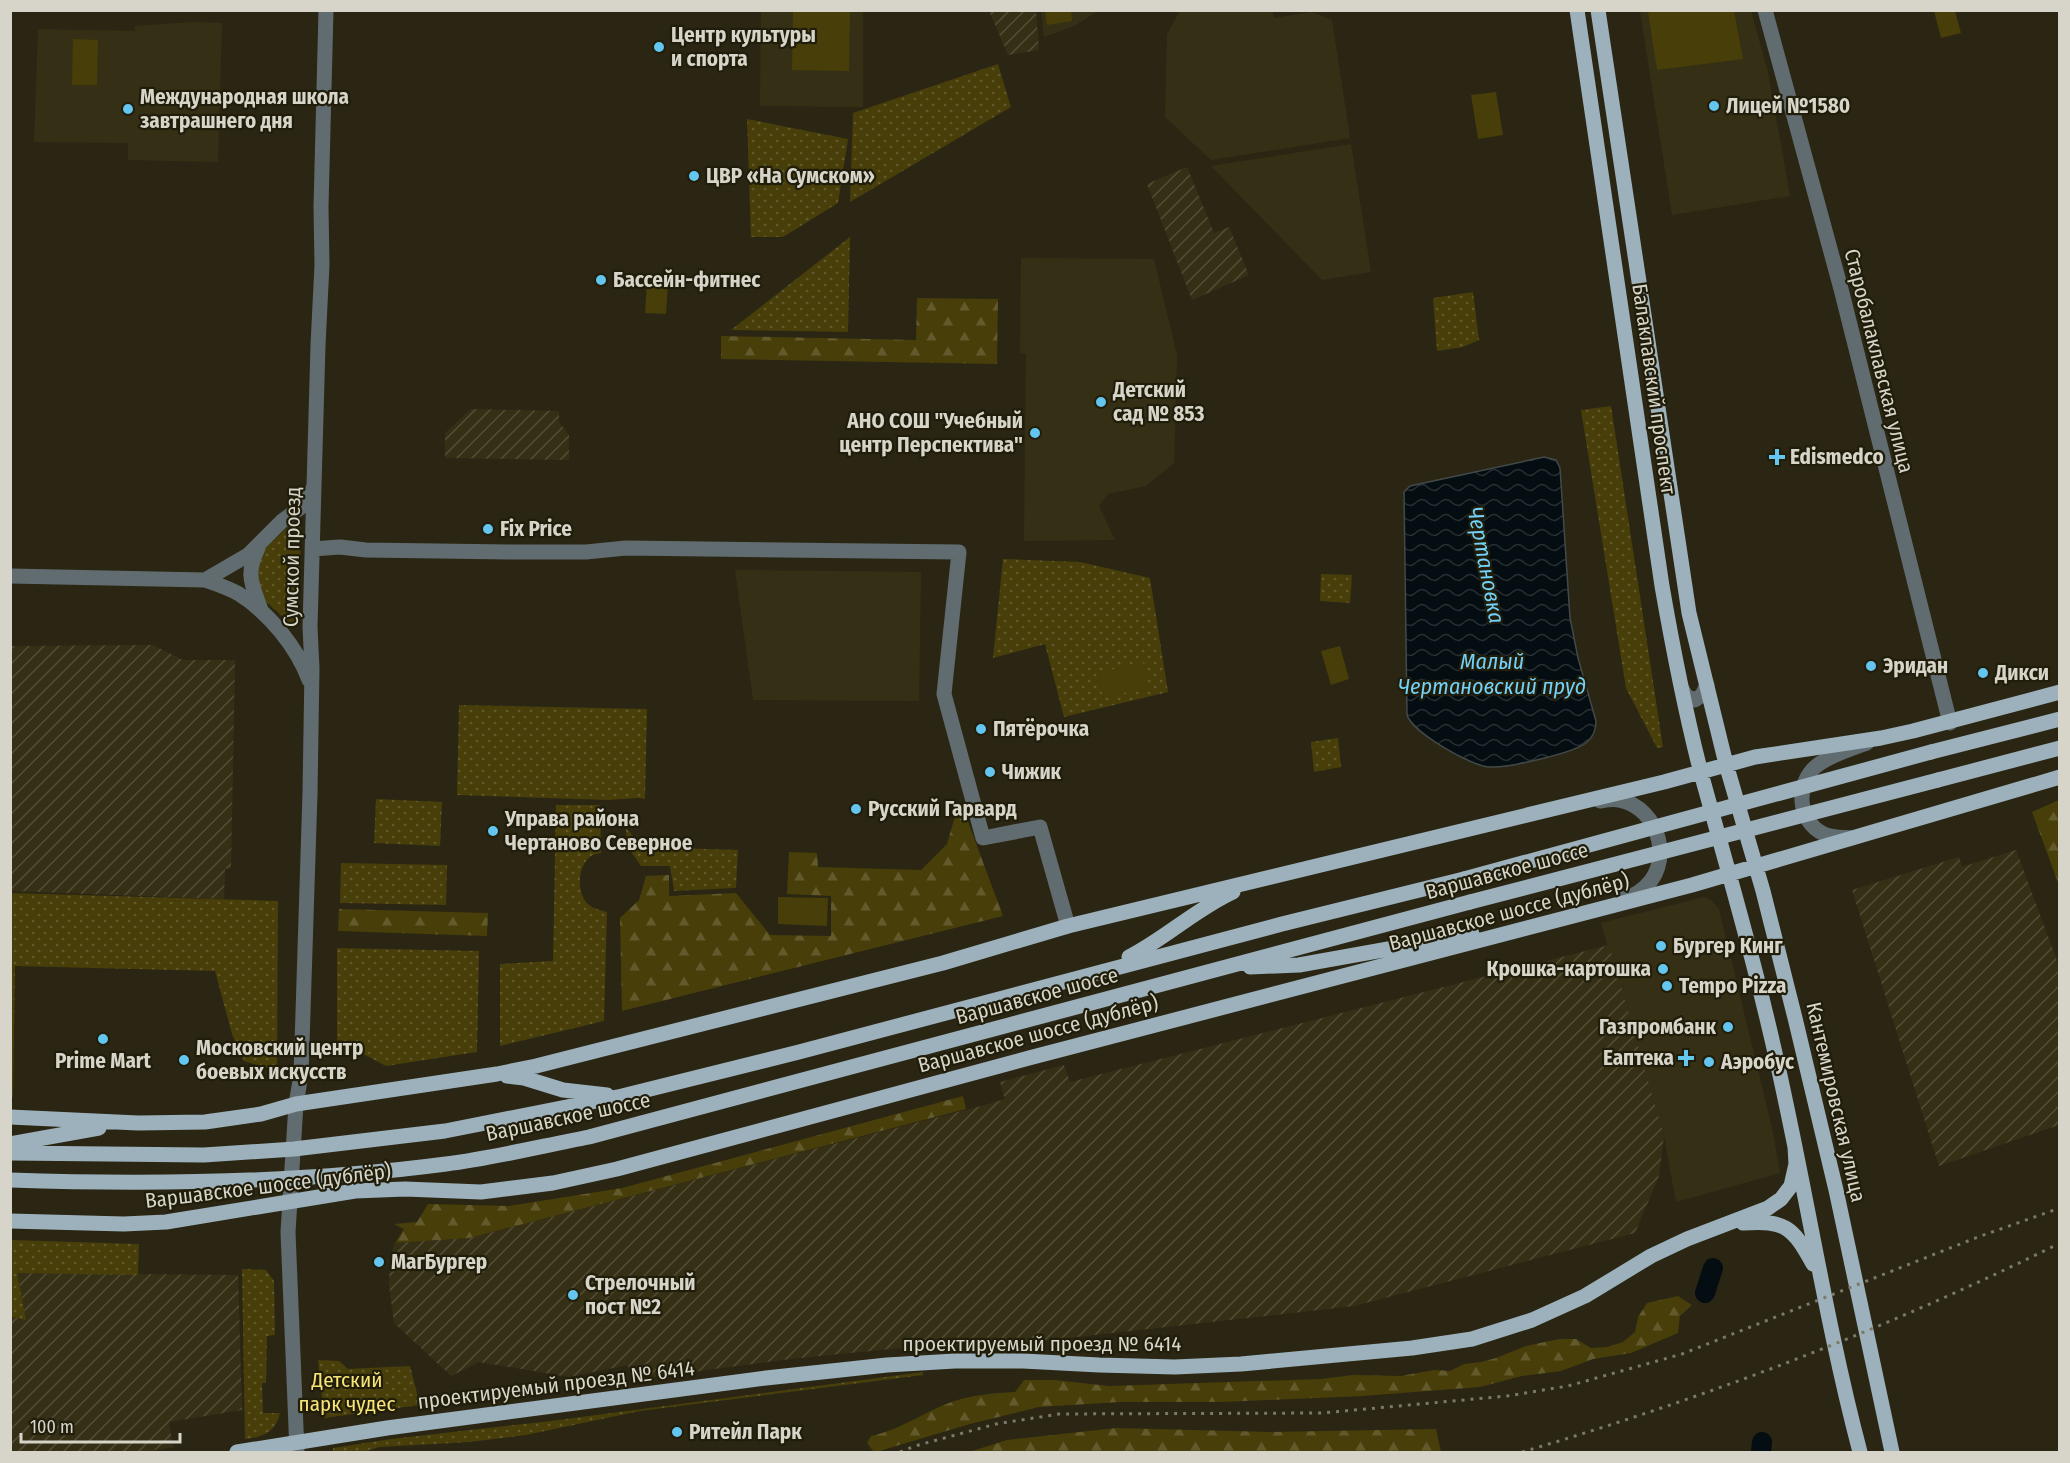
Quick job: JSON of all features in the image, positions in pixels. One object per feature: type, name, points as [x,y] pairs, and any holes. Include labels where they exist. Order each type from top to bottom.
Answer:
[{"type":"main road","name":"Балаклавский проспект","points":[[1599,17],[1683,586],[1726,764]]},
{"type":"main road","name":"Балаклавский проспект","points":[[1578,18],[1662,586],[1701,771]]},
{"type":"main road","points":[[10,1117],[138,1123],[205,1122],[261,1114],[296,1104],[497,1074],[536,1066],[931,966],[1068,926],[1568,805],[1726,764],[1764,755],[1881,738],[1950,723],[2060,692]]},
{"type":"main road","name":"Варшавское шоссе","points":[[10,1153],[195,1155],[294,1149],[445,1131],[622,1096],[1464,879],[2060,719]]},
{"type":"main road","name":"Варшавское шоссе","points":[[10,1180],[71,1182],[292,1180],[447,1164],[589,1137],[1470,902],[2060,748]]},
{"type":"main road","name":"Кантемировская улица","points":[[1726,764],[1778,949],[1836,1190],[1892,1452]]},
{"type":"main road","points":[[1701,771],[1769,1028],[1820,1277],[1860,1452]]},
{"type":"main road","name":"Варшавское шоссе (дублёр)","points":[[10,1221],[124,1224],[166,1222],[355,1191],[423,1189],[481,1192],[553,1183],[617,1169],[1029,1058],[1756,868],[2060,777]]},
{"type":"main road","points":[[1104,970],[1150,946],[1218,898],[1263,878]]},
{"type":"main road","points":[[1220,969],[1299,965],[1497,929],[1560,920]]},
{"type":"main road","points":[[1751,956],[1752,947],[1759,940],[1768,939],[1778,949]]},
{"type":"main road","points":[[497,1074],[524,1078],[563,1090],[622,1096]]},
{"type":"main road","points":[[10,1144],[138,1123]]},
{"type":"main road","name":"проектируемый проезд № 6414","points":[[237,1452],[296,1447],[743,1381],[887,1365],[955,1361],[1175,1366],[1241,1364],[1412,1348],[1472,1339],[1532,1320],[1585,1296],[1651,1256],[1686,1239],[1768,1208],[1786,1193],[1793,1178],[1795,1148]]},
{"type":"main road","name":"проектируемый проезд № 6414","points":[[1730,1224],[1772,1222],[1784,1226],[1798,1239],[1820,1277]]},
{"type":"street","name":"Сумской проезд","points":[[296,1447],[292,1283],[288,1232],[296,1104],[301,1065],[310,793],[312,689],[310,627],[322,265],[321,207],[326,10]]},
{"type":"street","name":"Старобалаклавская улица","points":[[1765,10],[1841,290],[1950,723]]},
{"type":"street","points":[[1578,18],[1582,32],[1589,37],[1596,34],[1599,17]]},
{"type":"street","points":[[1618,290],[1619,285],[1627,279],[1636,283],[1639,290]]},
{"type":"street","points":[[205,580],[240,561],[308,499],[315,484]]},
{"type":"street","points":[[282,521],[300,516],[306,519],[312,531]]},
{"type":"street","points":[[260,542],[251,563],[249,580],[261,610]]},
{"type":"street","points":[[312,549],[340,547],[366,550],[586,552],[626,548],[959,552],[944,694],[983,838],[1040,827],[1068,926]]},
{"type":"street","points":[[10,576],[205,580],[231,590],[261,610],[297,654],[312,689]]},
{"type":"street","points":[[278,630],[291,639],[297,640],[303,639],[310,627]]},
{"type":"street","points":[[1682,689],[1686,696],[1695,700],[1702,695],[1707,685]]},
{"type":"street","points":[[1855,838],[1824,834],[1810,824],[1804,809],[1802,787],[1809,774],[1819,764],[1881,738]]},
{"type":"street","points":[[1568,805],[1616,799],[1626,802],[1635,806],[1650,819],[1659,838],[1660,858],[1653,877],[1647,885],[1639,892],[1595,911]]},
{"type":"shaded area","points":[[761,11],[863,11],[863,107],[760,106]]},
{"type":"shaded area","points":[[989,11],[1036,11],[1039,50],[1008,55]]},
{"type":"shaded area","points":[[1041,11],[1098,11],[1074,26],[1044,37]]},
{"type":"shaded area","points":[[1180,11],[1273,11],[1274,18],[1311,12],[1332,20],[1350,138],[1211,160],[1165,117],[1167,34]]},
{"type":"shaded area","name":"Лицей №1580","points":[[1640,11],[1751,11],[1768,72],[1790,196],[1672,215]]},
{"type":"shaded area","name":"Международная школа завтрашнего дня","points":[[193,22],[222,23],[218,162],[128,160],[128,143],[34,142],[38,29],[135,31],[135,26]]},
{"type":"shaded area","points":[[1351,144],[1371,272],[1322,280],[1211,166]]},
{"type":"shaded area","points":[[1187,167],[1214,233],[1229,227],[1249,275],[1192,300],[1147,184]]},
{"type":"shaded area","name":"Детский сад № 853","points":[[1021,258],[1154,259],[1177,355],[1174,463],[1146,486],[1108,494],[1099,506],[1115,540],[1024,541],[1026,354],[1020,353]]},
{"type":"shaded area","points":[[471,409],[559,411],[559,422],[569,435],[569,460],[445,458],[445,433]]},
{"type":"shaded area","points":[[735,570],[921,572],[919,701],[753,700]]},
{"type":"shaded area","points":[[153,645],[183,660],[235,660],[231,868],[225,869],[224,899],[11,891],[11,646]]},
{"type":"shaded area","points":[[2016,850],[2059,966],[2059,1125],[1939,1166],[1852,890],[1959,857],[1962,867]]},
{"type":"shaded area","points":[[1704,897],[1712,901],[1719,909],[1773,1132],[1780,1173],[1676,1202],[1664,1136],[1601,923]]},
{"type":"shaded area","points":[[1609,945],[1664,1136],[1659,1176],[1635,1233],[1354,1306],[1014,1344],[987,1340],[790,1359],[631,1380],[628,1365],[569,1377],[479,1362],[451,1376],[394,1323],[389,1285],[390,1256],[395,1243],[469,1238],[985,1105],[1005,1099],[1000,1082],[1064,1065],[1070,1082]]},
{"type":"shaded area","points":[[17,1273],[238,1275],[242,1410],[169,1422],[173,1447],[144,1452],[11,1452],[10,1316],[26,1320]]},
{"type":"green space","points":[[793,11],[850,11],[849,71],[792,70]]},
{"type":"green space","points":[[1045,11],[1071,11],[1072,21],[1047,25]]},
{"type":"green space","points":[[1648,11],[1734,11],[1743,59],[1657,70]]},
{"type":"green space","points":[[1934,11],[1955,11],[1961,33],[1941,38]]},
{"type":"green space","points":[[73,39],[98,40],[97,85],[72,85]]},
{"type":"green space","points":[[998,64],[1011,107],[850,202],[853,113]]},
{"type":"green space","points":[[1496,92],[1503,135],[1478,139],[1471,95]]},
{"type":"green space","points":[[747,119],[848,139],[838,203],[783,237],[751,237]]},
{"type":"green space","points":[[850,237],[848,332],[731,330]]},
{"type":"green space","points":[[647,282],[668,283],[666,314],[645,313]]},
{"type":"green space","points":[[1473,292],[1479,340],[1463,347],[1437,351],[1433,298]]},
{"type":"green space","points":[[917,298],[998,299],[997,364],[721,359],[721,336],[916,340]]},
{"type":"green space","points":[[1611,406],[1663,747],[1657,748],[1626,688],[1581,410]]},
{"type":"green space","points":[[298,523],[301,529],[299,621],[294,627],[261,597],[254,587],[262,551],[291,524]]},
{"type":"green space","points":[[1003,559],[1080,562],[1150,578],[1168,692],[1064,717],[1045,644],[993,658]]},
{"type":"green space","points":[[1321,574],[1352,575],[1350,603],[1320,601]]},
{"type":"green space","points":[[1340,646],[1349,679],[1331,685],[1321,651]]},
{"type":"green space","points":[[1143,662],[1149,687],[1103,698],[1097,673]]},
{"type":"green space","points":[[459,705],[647,709],[645,799],[457,795]]},
{"type":"green space","points":[[1338,738],[1341,767],[1314,772],[1311,742]]},
{"type":"green space","points":[[376,799],[442,802],[440,846],[374,843]]},
{"type":"green space","points":[[2059,800],[2059,885],[2032,812]]},
{"type":"green space","points":[[556,805],[600,805],[601,853],[592,855],[586,861],[581,873],[580,887],[589,905],[607,912],[604,1021],[500,1046],[500,964],[553,961]]},
{"type":"green space","points":[[964,811],[1003,916],[622,1011],[620,918],[639,900],[646,876],[669,875],[669,896],[736,893],[770,935],[831,936],[831,896],[787,894],[789,852],[817,853],[818,867],[921,870],[947,844],[956,813]]},
{"type":"green space","points":[[626,828],[643,847],[738,850],[736,888],[674,891],[670,866],[641,866],[627,846]]},
{"type":"green space","points":[[341,863],[447,865],[446,905],[340,903]]},
{"type":"green space","points":[[11,893],[278,901],[277,1071],[244,1061],[232,1034],[215,971],[15,966],[13,1097],[11,1097]]},
{"type":"green space","points":[[778,897],[828,898],[827,926],[778,924]]},
{"type":"green space","points":[[339,909],[488,913],[487,936],[338,931]]},
{"type":"green space","points":[[337,948],[479,951],[477,1052],[386,1066],[337,1040]]},
{"type":"green space","points":[[963,1096],[966,1109],[469,1238],[395,1243],[404,1229],[394,1224],[417,1222],[428,1204],[509,1206],[622,1188]]},
{"type":"green space","points":[[11,1240],[139,1244],[138,1275],[17,1273],[26,1320],[12,1317]]},
{"type":"green space","points":[[242,1269],[266,1270],[274,1281],[275,1335],[267,1336],[266,1383],[262,1383],[263,1413],[280,1413],[275,1425],[267,1433],[245,1439]]},
{"type":"green space","points":[[1678,1296],[1692,1305],[1680,1316],[1678,1333],[1631,1353],[1593,1359],[1561,1371],[1522,1376],[1480,1387],[1362,1396],[1222,1402],[1120,1402],[1039,1407],[970,1424],[876,1452],[867,1443],[871,1436],[892,1430],[949,1403],[982,1395],[1015,1392],[1024,1380],[1055,1380],[1109,1386],[1321,1379],[1353,1375],[1401,1376],[1434,1370],[1450,1371],[1464,1364],[1481,1362],[1526,1346],[1559,1339],[1576,1339],[1591,1348],[1607,1347],[1623,1342],[1635,1332],[1638,1317],[1647,1303]]},
{"type":"green space","name":"Детский парк чудес","points":[[318,1360],[339,1361],[348,1369],[410,1366],[420,1405],[324,1418]]},
{"type":"green space","points":[[923,1372],[923,1375],[640,1411],[526,1435],[470,1442],[379,1447],[363,1452],[333,1452],[333,1448],[391,1439],[551,1421]]},
{"type":"green space","points":[[1116,1428],[1271,1432],[1436,1429],[1441,1452],[969,1452],[1007,1440]]},
{"type":"water","name":"Малый Чертановский пруд","points":[[1544,457],[1556,460],[1560,468],[1570,618],[1596,727],[1587,742],[1569,751],[1541,759],[1490,767],[1457,755],[1431,739],[1411,722],[1407,715],[1404,492],[1410,486]]},
{"type":"waterway","name":"Чертановка","points":[[1705,1293],[1713,1268]]},
{"type":"waterway","name":"Чертановка","points":[[1761,1452],[1762,1442]]},
{"type":"railway","points":[[900,1452],[996,1424],[1059,1414],[1322,1413],[1507,1396],[1568,1386],[1682,1354],[1978,1237],[2060,1208]]},
{"type":"railway","points":[[1522,1452],[1659,1409],[1795,1360],[1929,1304],[2060,1243]]},
{"type":"place","name":"Центр культуры и спорта","points":[[659,47]]},
{"type":"place","name":"Лицей №1580","points":[[1714,106]]},
{"type":"place","name":"Международная школа завтрашнего дня","points":[[128,109]]},
{"type":"place","name":"ЦВР «На Сумском»","points":[[694,176]]},
{"type":"place","name":"Бассейн-фитнес","points":[[601,280]]},
{"type":"place","name":"Детский сад № 853","points":[[1101,402]]},
{"type":"place","name":"АНО СОШ \"Учебный центр Перспектива\"","points":[[1035,433]]},
{"type":"place","name":"Edismedco","points":[[1777,457]]},
{"type":"place","name":"Fix Price","points":[[488,529]]},
{"type":"place","name":"Эридан","points":[[1871,666]]},
{"type":"place","name":"Дикси","points":[[1983,673]]},
{"type":"place","name":"Пятёрочка","points":[[981,729]]},
{"type":"place","name":"Чижик","points":[[990,772]]},
{"type":"place","name":"Русский Гарвард","points":[[856,809]]},
{"type":"place","name":"Управа района Чертаново Северное","points":[[493,831]]},
{"type":"place","name":"Бургер Кинг","points":[[1661,946]]},
{"type":"place","name":"Крошка-картошка","points":[[1663,969]]},
{"type":"place","name":"Tempo Pizza","points":[[1667,986]]},
{"type":"place","name":"Газпромбанк","points":[[1728,1027]]},
{"type":"place","name":"Prime Mart","points":[[103,1039]]},
{"type":"place","name":"Еаптека","points":[[1686,1058]]},
{"type":"place","name":"Московский центр боевых искусств","points":[[184,1060]]},
{"type":"place","name":"Аэробус","points":[[1709,1062]]},
{"type":"place","name":"МагБургер","points":[[379,1262]]},
{"type":"place","name":"Стрелочный пост №2","points":[[573,1295]]},
{"type":"place","name":"Ритейл Парк","points":[[677,1432]]}]
